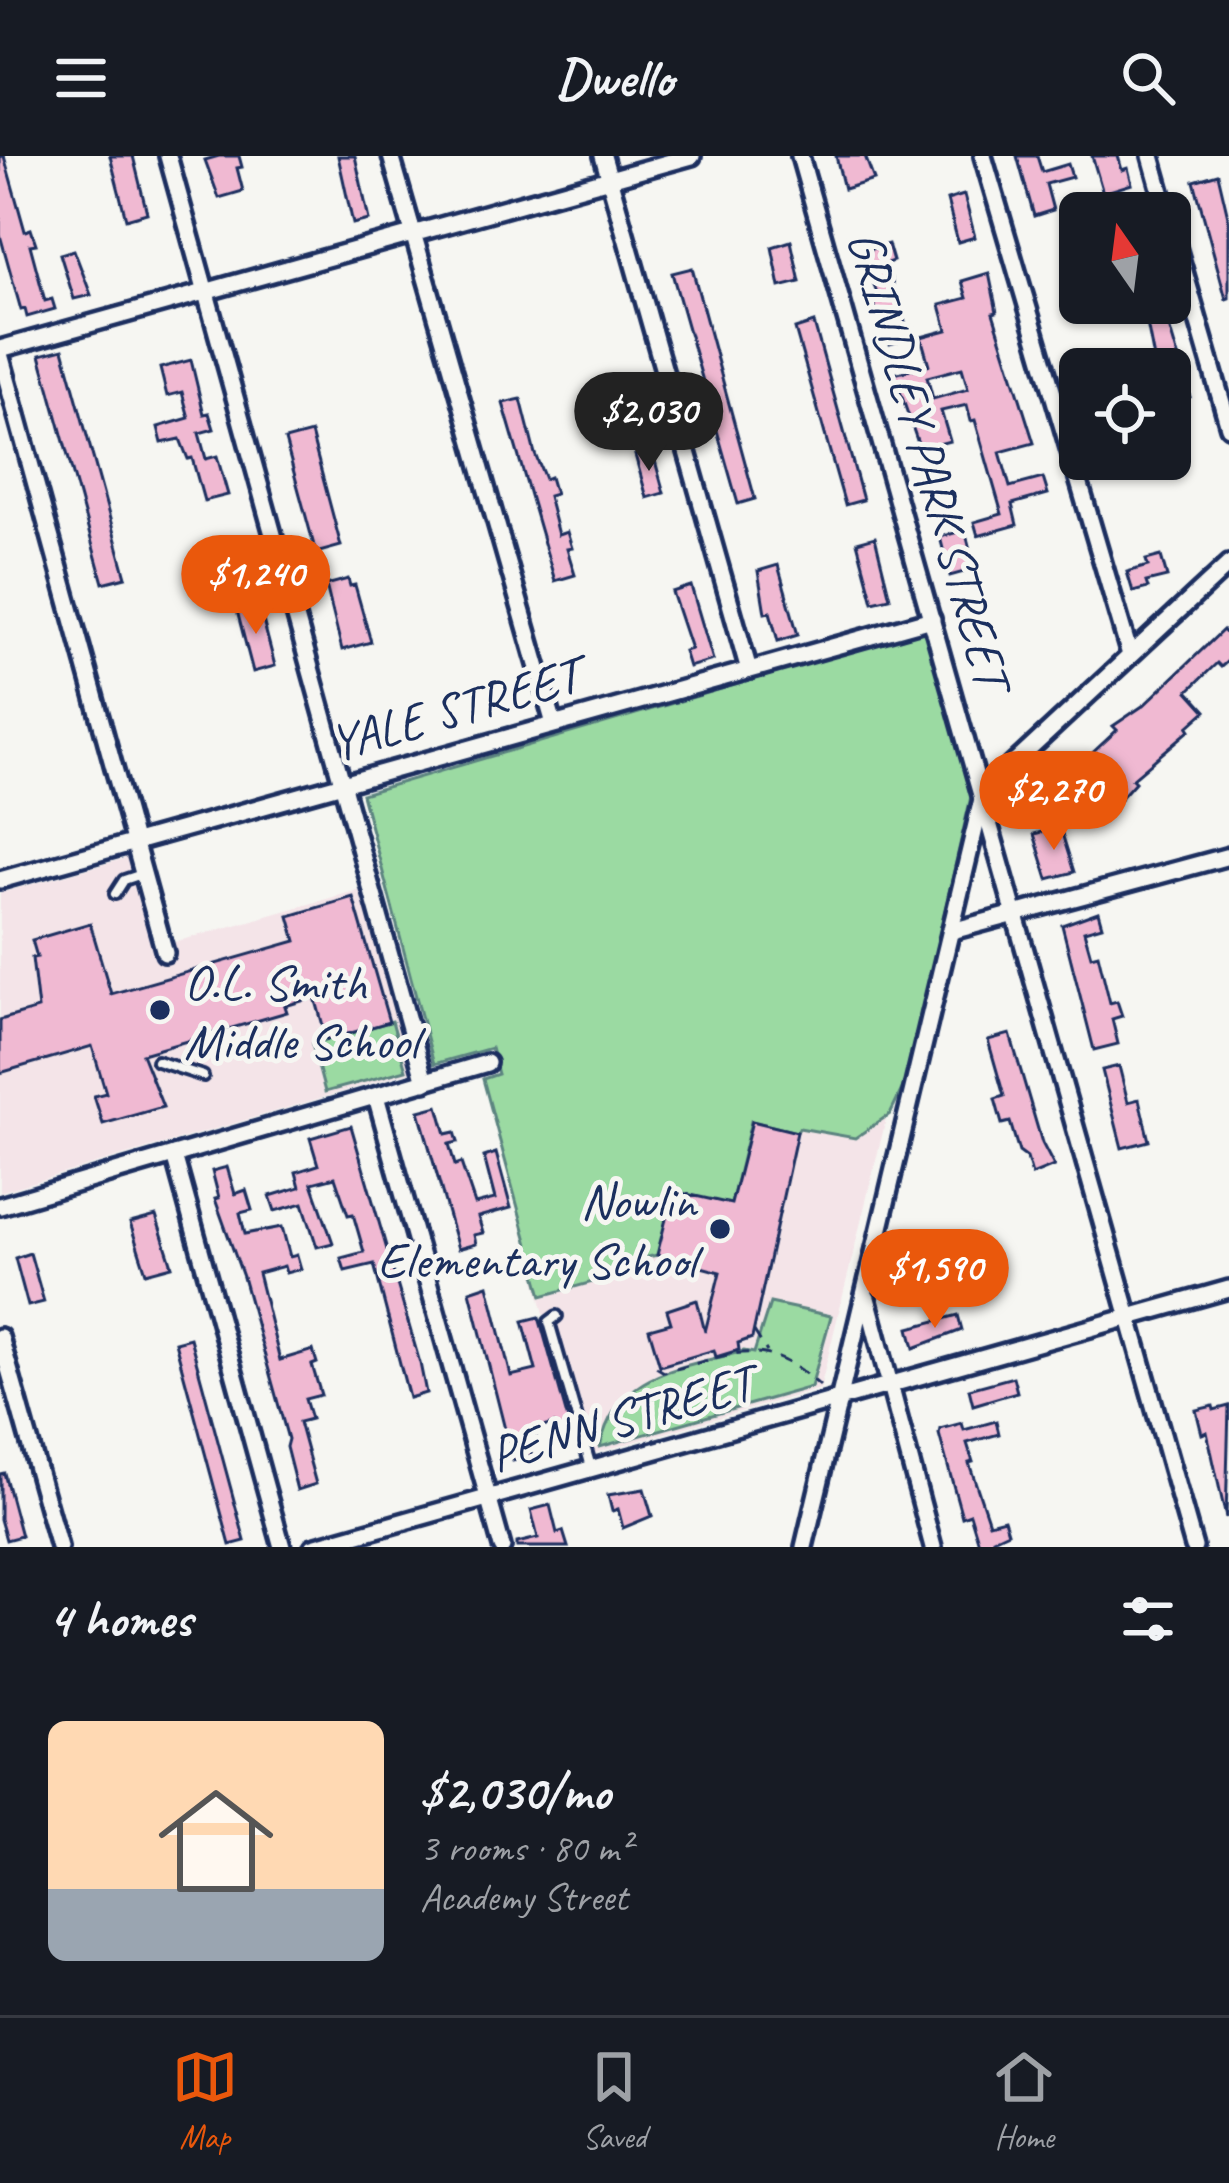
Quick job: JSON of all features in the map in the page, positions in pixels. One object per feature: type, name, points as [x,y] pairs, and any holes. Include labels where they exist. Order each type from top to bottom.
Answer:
[{"type":"street","points":[[167,156],[425,1082]]},
{"type":"street","points":[[391,156],[554,724]]},
{"type":"street","points":[[603,156],[749,670]]},
{"type":"street","points":[[165,953],[0,351],[692,156]]},
{"type":"street","name":"GRINDLEY PARK STREET","points":[[800,156],[1195,1547]]},
{"type":"street","points":[[982,156],[1130,656]]},
{"type":"street","points":[[1150,156],[1161,192]]},
{"type":"street","points":[[1191,296],[1229,427]]},
{"type":"street","points":[[804,1547],[982,799],[1229,564]]},
{"type":"street","name":"YALE STREET","points":[[0,880],[932,619]]},
{"type":"street","points":[[952,931],[1229,856]]},
{"type":"street","points":[[0,1206],[487,1063]]},
{"type":"street","points":[[376,1096],[502,1547]]},
{"type":"street","points":[[174,1155],[282,1547]]},
{"type":"street","name":"PENN STREET","points":[[313,1547],[1229,1289]]},
{"type":"street","points":[[866,1295],[933,1547]]},
{"type":"street","points":[[0,1337],[59,1547]]},
{"type":"lane","points":[[115,894],[124,880],[143,874]]},
{"type":"lane","points":[[157,1061],[203,1076]]},
{"type":"lane","points":[[557,1316],[550,1322],[591,1469]]},
{"type":"path","points":[[754,1331],[768,1354]]},
{"type":"path","points":[[656,1367],[668,1371],[740,1351],[768,1354],[821,1388]]},
{"type":"shaded area","points":[[130,857],[154,948],[362,889],[413,1071],[0,1192],[0,893]]},
{"type":"shaded area","points":[[692,1062],[889,1107],[820,1389],[581,1457],[493,1116]]},
{"type":"green space","points":[[916,632],[926,637],[972,792],[906,1081],[890,1114],[855,1138],[751,1121],[731,1204],[657,1255],[643,1258],[633,1271],[542,1296],[483,1079],[498,1074],[491,1048],[434,1064],[362,794]]},
{"type":"green space","points":[[392,1021],[406,1070],[325,1092],[312,1044]]},
{"type":"green space","points":[[770,1303],[831,1316],[811,1387],[600,1447],[608,1422],[636,1388],[675,1369],[744,1351],[754,1353]]},
{"type":"building","points":[[0,156],[4,156],[25,231],[31,229],[36,244],[30,245],[45,301],[52,299],[55,309],[27,317],[0,235]]},
{"type":"building","points":[[110,156],[133,156],[147,213],[126,219]]},
{"type":"building","points":[[239,156],[243,191],[219,198],[205,160]]},
{"type":"building","points":[[338,156],[355,156],[369,220],[353,224]]},
{"type":"building","points":[[836,156],[865,156],[874,180],[844,189]]},
{"type":"building","points":[[1017,156],[1037,156],[1042,172],[1068,164],[1072,177],[1046,184],[1053,210],[1034,216]]},
{"type":"building","points":[[1092,156],[1118,156],[1132,184],[1103,192]]},
{"type":"building","points":[[1218,174],[1229,221],[1226,299],[1194,181]]},
{"type":"building","points":[[964,195],[975,237],[958,242],[947,200]]},
{"type":"building","points":[[791,241],[800,282],[780,287],[772,247]]},
{"type":"building","points":[[888,244],[893,261],[887,263],[896,296],[900,295],[908,339],[890,344],[860,252]]},
{"type":"building","points":[[74,250],[91,295],[74,299],[60,254]]},
{"type":"building","points":[[692,268],[755,499],[738,504],[672,273]]},
{"type":"building","points":[[989,273],[997,312],[993,313],[1034,443],[1000,452],[1010,487],[1043,478],[1048,494],[1012,504],[1017,525],[978,536],[974,522],[1002,514],[975,420],[971,421],[967,405],[941,411],[950,441],[920,449],[894,374],[929,365],[921,337],[947,330],[940,305],[967,298],[962,281]],"holes":[[[962,368],[968,389],[933,399],[927,377]]]},
{"type":"building","points":[[814,323],[863,500],[845,505],[795,329]]},
{"type":"building","points":[[1147,324],[1168,324],[1175,348],[1152,348]]},
{"type":"building","points":[[63,349],[126,577],[103,583],[40,355]]},
{"type":"building","points":[[191,360],[204,414],[209,413],[214,429],[199,433],[206,459],[217,456],[228,495],[204,501],[192,458],[188,459],[180,439],[162,443],[158,427],[189,418],[182,392],[167,396],[160,368]]},
{"type":"building","points":[[521,399],[535,454],[555,494],[548,496],[558,535],[567,532],[572,548],[567,549],[575,575],[555,581],[503,403]]},
{"type":"building","points":[[311,433],[341,546],[316,553],[285,440]]},
{"type":"building","points":[[652,450],[664,493],[647,498],[635,455]]},
{"type":"building","points":[[965,530],[975,569],[950,576],[940,537]]},
{"type":"building","points":[[875,537],[890,598],[873,602],[857,542]]},
{"type":"building","points":[[1161,556],[1167,577],[1146,582],[1148,588],[1133,592],[1127,572]]},
{"type":"building","points":[[778,565],[798,635],[778,641],[770,612],[765,613],[758,571]]},
{"type":"building","points":[[348,579],[350,586],[355,585],[371,642],[342,650],[326,585]]},
{"type":"building","points":[[691,586],[713,660],[689,667],[684,651],[691,649],[672,592]]},
{"type":"building","points":[[258,601],[275,666],[253,672],[236,607]]},
{"type":"building","points":[[1223,630],[1229,637],[1229,660],[1221,667],[1217,663],[1188,691],[1206,711],[1190,730],[1132,779],[1135,782],[1110,810],[1087,785],[1071,800],[1058,785],[1117,730],[1113,726],[1144,705]]},
{"type":"building","points":[[1060,827],[1074,872],[1048,879],[1034,834]]},
{"type":"building","name":"O.L. Smith Middle School","points":[[353,897],[389,1022],[327,1040],[315,997],[285,1006],[287,1012],[142,1054],[163,1107],[103,1124],[94,1096],[106,1093],[92,1046],[0,1073],[0,1020],[38,1009],[32,940],[90,923],[111,994],[296,941],[289,916]]},
{"type":"building","points":[[1098,912],[1102,926],[1084,931],[1091,956],[1098,954],[1110,1003],[1117,1001],[1122,1016],[1112,1019],[1118,1044],[1094,1050],[1062,925]]},
{"type":"building","points":[[1010,1034],[1042,1143],[1054,1166],[1032,1175],[1010,1122],[1002,1124],[995,1099],[1004,1096],[988,1040]]},
{"type":"building","points":[[1119,1066],[1128,1102],[1139,1099],[1149,1141],[1122,1148],[1102,1070]]},
{"type":"building","points":[[438,1106],[446,1134],[455,1132],[458,1142],[449,1144],[475,1204],[495,1199],[484,1157],[496,1153],[511,1208],[478,1217],[483,1233],[474,1235],[476,1244],[458,1249],[419,1111]]},
{"type":"building","name":"Nowlin Elementary School","points":[[752,1121],[797,1132],[752,1338],[738,1343],[739,1350],[716,1357],[714,1350],[660,1366],[649,1329],[671,1323],[667,1310],[697,1300],[705,1332],[720,1272],[657,1255],[673,1191],[731,1204]]},
{"type":"building","points":[[351,1126],[420,1363],[426,1393],[409,1398],[374,1264],[345,1271],[341,1258],[364,1252],[335,1177],[312,1183],[333,1243],[317,1247],[303,1203],[275,1211],[270,1196],[300,1187],[296,1172],[318,1165],[310,1138]]},
{"type":"building","points":[[227,1167],[235,1194],[246,1190],[252,1210],[240,1213],[245,1234],[282,1227],[290,1257],[297,1255],[301,1269],[286,1273],[284,1266],[258,1273],[280,1360],[313,1350],[317,1363],[312,1365],[321,1395],[305,1399],[311,1419],[299,1422],[316,1484],[297,1490],[288,1439],[243,1277],[215,1199],[219,1198],[212,1171]]},
{"type":"building","points":[[156,1216],[172,1266],[146,1273],[130,1223]]},
{"type":"building","points":[[30,1253],[44,1302],[28,1306],[15,1258]]},
{"type":"building","points":[[488,1285],[511,1376],[536,1370],[523,1321],[539,1317],[575,1445],[561,1448],[554,1424],[534,1429],[538,1445],[529,1448],[532,1456],[513,1461],[470,1291]]},
{"type":"building","points":[[958,1315],[962,1330],[914,1348],[909,1328]]},
{"type":"building","points":[[190,1338],[245,1541],[230,1545],[175,1342]]},
{"type":"building","points":[[1013,1377],[1017,1392],[973,1405],[969,1389]]},
{"type":"building","points":[[1213,1406],[1214,1410],[1229,1406],[1226,1518],[1207,1432],[1202,1434],[1196,1410]]},
{"type":"building","points":[[996,1421],[999,1434],[967,1443],[989,1523],[1004,1519],[1008,1532],[993,1539],[995,1547],[980,1547],[970,1514],[962,1517],[939,1434],[940,1429],[962,1423],[964,1430]]},
{"type":"building","points":[[4,1473],[21,1536],[6,1540],[0,1519],[0,1474]]},
{"type":"building","points":[[644,1489],[652,1516],[623,1528],[608,1495]]},
{"type":"building","points":[[550,1505],[557,1533],[563,1531],[568,1547],[517,1547],[517,1543],[538,1538],[531,1510]]},
{"type":"place","name":"O.L. Smith Middle School","points":[[160,1010]]},
{"type":"place","name":"Nowlin Elementary School","points":[[720,1229]]}]
